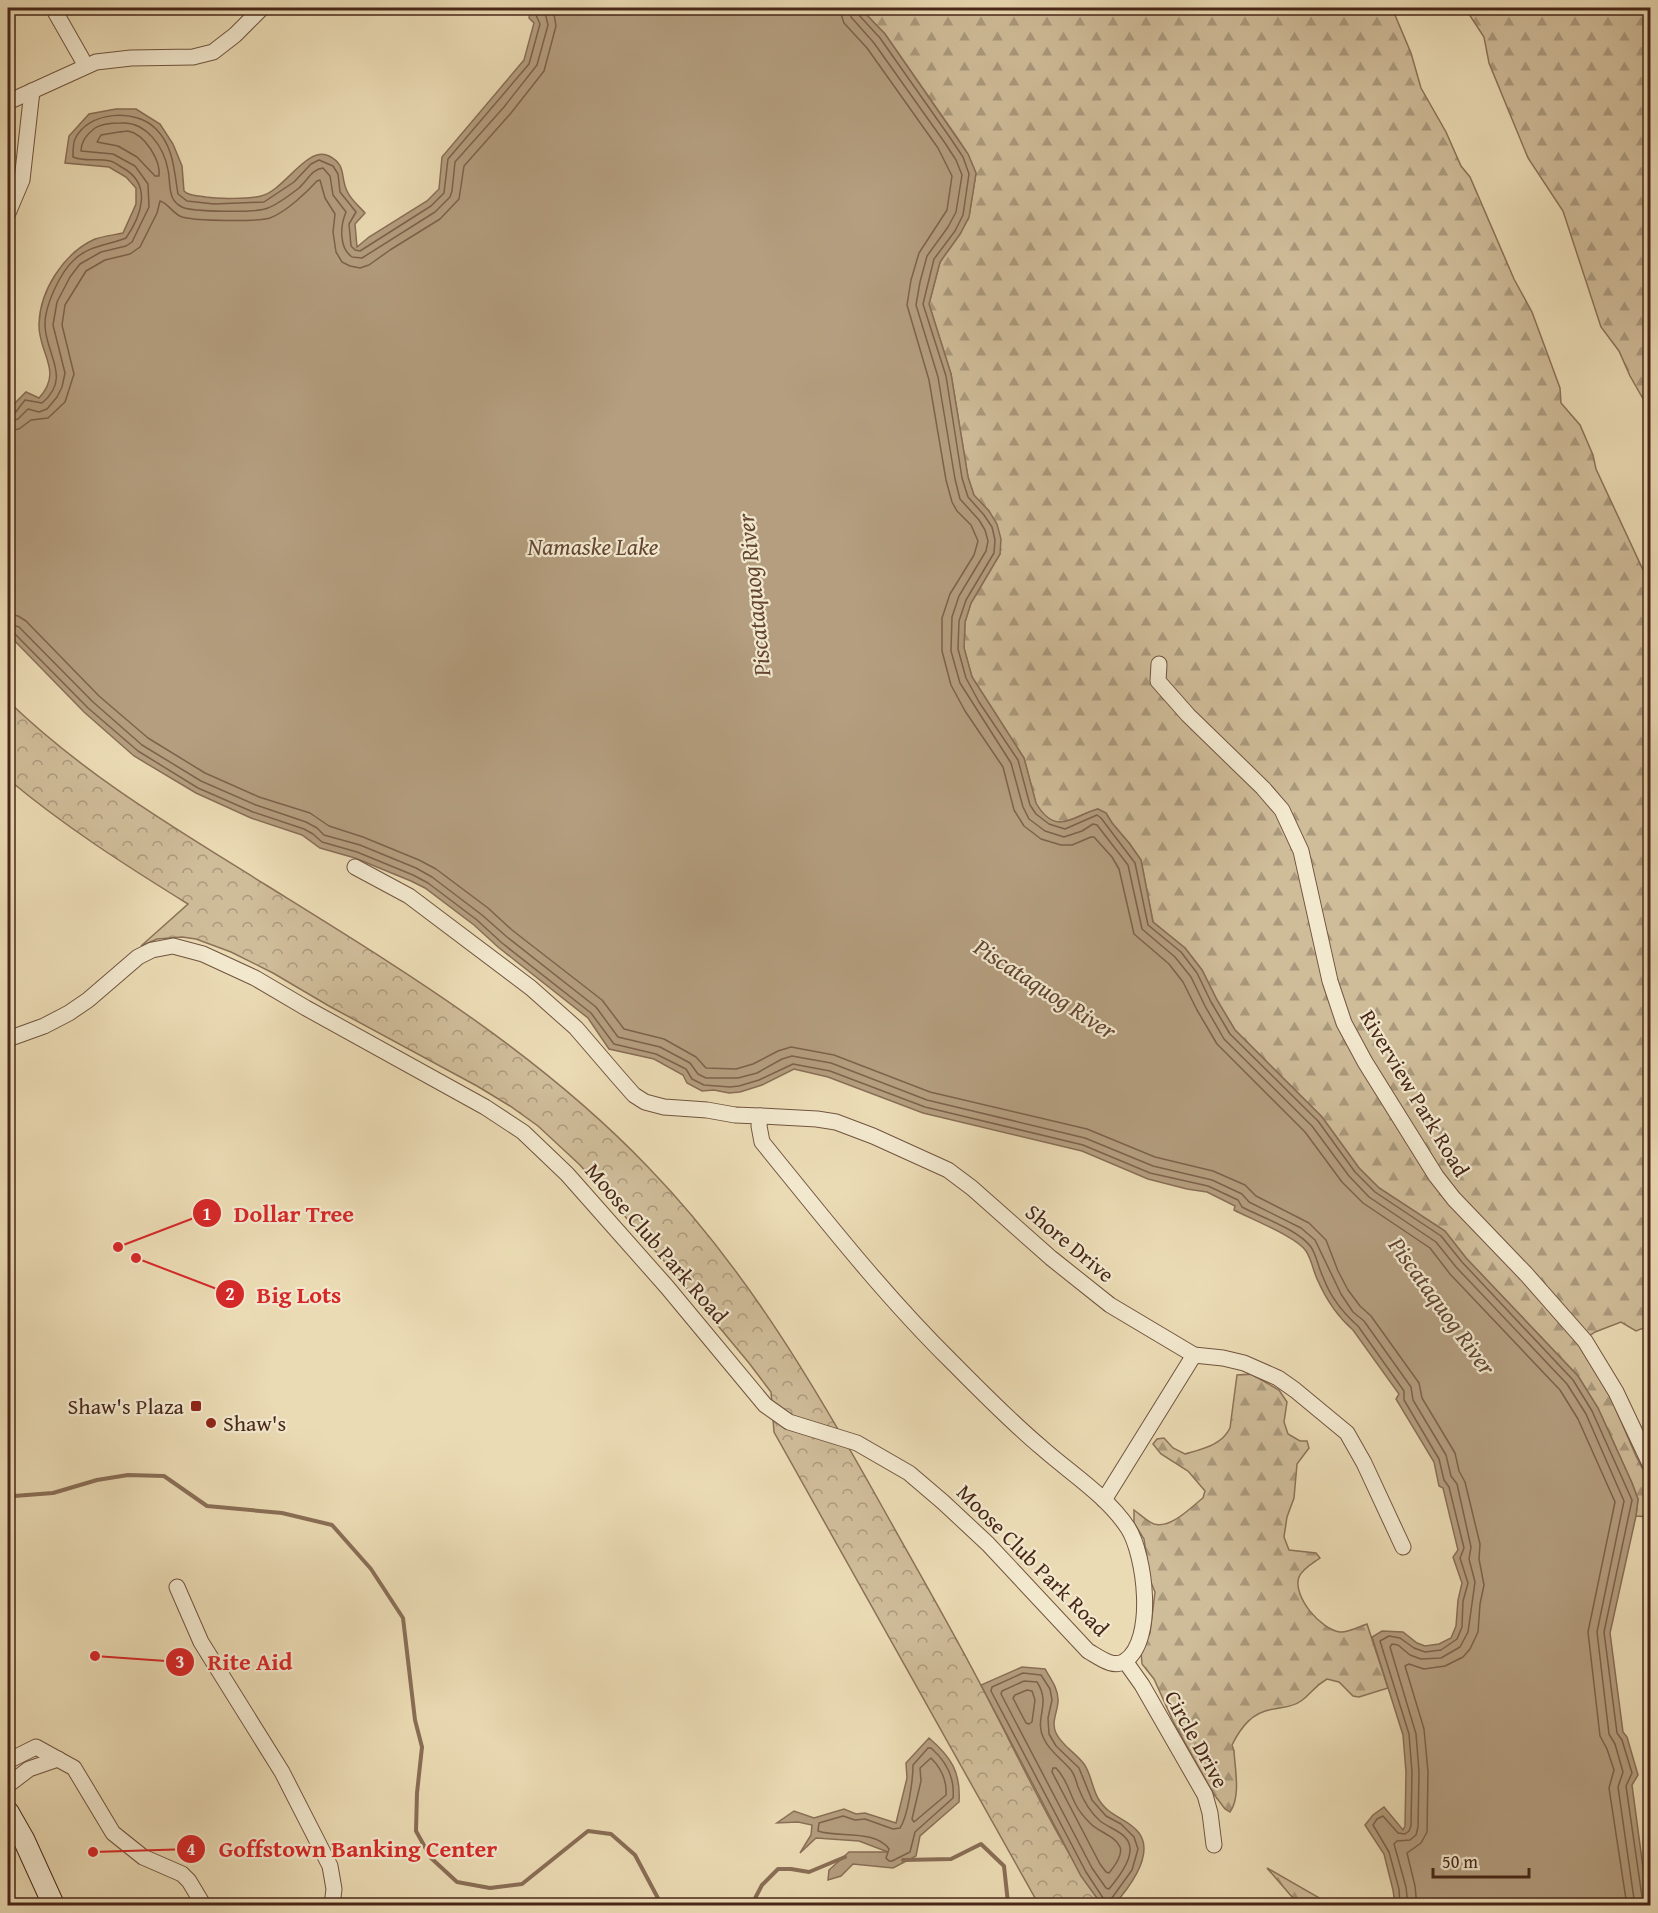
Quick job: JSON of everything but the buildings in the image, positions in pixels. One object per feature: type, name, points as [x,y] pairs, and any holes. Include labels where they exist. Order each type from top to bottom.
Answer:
[{"type":"main road","points":[[8,1812],[24,1840],[54,1905]]},
{"type":"street","points":[[53,8],[86,66]]},
{"type":"street","points":[[8,102],[86,66],[106,60],[205,55],[213,52],[235,35],[262,8]]},
{"type":"street","points":[[8,213],[22,180],[32,91]]},
{"type":"street","name":"Riverview Park Road","points":[[1160,664],[1158,681],[1282,810],[1301,851],[1329,981],[1344,1023],[1365,1062],[1430,1167],[1448,1191],[1585,1341],[1616,1392],[1650,1464]]},
{"type":"street","points":[[354,867],[409,896],[531,988],[576,1028],[634,1095],[645,1102],[664,1107],[760,1116]]},
{"type":"street","name":"Moose Club Park Road","points":[[8,1039],[45,1026],[69,1013],[88,1000],[138,957],[162,947],[186,948],[255,978],[485,1107],[523,1132],[567,1174],[667,1287],[765,1405],[789,1422],[871,1449],[909,1473],[988,1544],[1088,1651],[1109,1663],[1125,1661],[1132,1655],[1140,1636],[1145,1595],[1144,1579],[1128,1528],[1104,1500],[1038,1445],[909,1319],[762,1142],[760,1116]]},
{"type":"street","name":"Shore Drive","points":[[760,1116],[836,1122],[948,1170],[972,1188],[1088,1289],[1127,1316],[1194,1355]]},
{"type":"street","points":[[1104,1500],[1194,1355],[1223,1358],[1266,1371],[1295,1389],[1336,1424],[1355,1445],[1403,1547]]},
{"type":"street","points":[[177,1587],[201,1642],[282,1772],[330,1866],[334,1889],[332,1905]]},
{"type":"street","name":"Circle Drive","points":[[1125,1661],[1205,1795],[1214,1845]]},
{"type":"street","points":[[8,1761],[36,1747],[74,1768],[105,1822],[121,1841],[143,1857],[182,1875],[189,1881],[204,1905]]},
{"type":"street","points":[[8,1785],[29,1768],[58,1759]]},
{"type":"green space","points":[[860,8],[1392,8],[1411,53],[1421,88],[1446,132],[1461,166],[1470,177],[1514,279],[1532,312],[1560,388],[1561,403],[1580,425],[1593,455],[1596,469],[1650,585],[1650,1330],[1646,1327],[1636,1331],[1621,1322],[1595,1332],[1578,1344],[1599,1370],[1650,1483],[1650,1517],[1636,1516],[1638,1499],[1632,1483],[1598,1408],[1578,1376],[1466,1258],[1445,1231],[1379,1188],[1359,1168],[1322,1117],[1235,1030],[1202,970],[1185,948],[1153,922],[1141,860],[1106,813],[1098,809],[1066,822],[1058,822],[1043,814],[1036,804],[1024,758],[972,677],[964,648],[965,622],[971,603],[1000,554],[989,511],[974,496],[968,477],[951,374],[929,304],[940,262],[969,217],[976,173],[968,154],[885,34]]},
{"type":"green space","points":[[1465,8],[1650,8],[1650,411],[1619,351],[1601,327],[1563,211],[1528,158],[1489,63],[1484,37]]},
{"type":"green space","points":[[8,701],[69,754],[132,800],[367,948],[466,1014],[560,1086],[648,1167],[717,1246],[805,1374],[960,1647],[1055,1828],[1102,1905],[1039,1905],[774,1432],[771,1392],[665,1262],[580,1165],[538,1126],[510,1106],[273,973],[231,952],[196,939],[182,937],[157,939],[141,946],[188,904],[95,844],[8,779]]},
{"type":"green space","points":[[1251,1374],[1279,1390],[1287,1402],[1284,1422],[1288,1434],[1300,1441],[1307,1441],[1309,1448],[1297,1464],[1294,1498],[1287,1517],[1284,1537],[1289,1550],[1316,1553],[1320,1558],[1300,1574],[1298,1585],[1300,1593],[1310,1611],[1332,1630],[1347,1631],[1367,1624],[1388,1688],[1359,1697],[1353,1696],[1339,1682],[1327,1679],[1298,1703],[1259,1713],[1253,1717],[1243,1726],[1232,1745],[1236,1791],[1230,1812],[1213,1793],[1173,1721],[1154,1679],[1142,1664],[1141,1651],[1150,1633],[1155,1592],[1150,1580],[1144,1539],[1134,1523],[1134,1510],[1151,1523],[1160,1525],[1174,1520],[1203,1498],[1205,1491],[1188,1471],[1161,1454],[1153,1444],[1157,1439],[1164,1438],[1173,1448],[1185,1454],[1205,1448],[1222,1439],[1230,1428],[1237,1375]]},
{"type":"green space","points":[[1267,1868],[1330,1904],[1331,1905],[1299,1905]]},
{"type":"water","name":"Namaske Lake","points":[[531,8],[860,8],[885,34],[968,154],[976,173],[969,217],[940,262],[929,304],[951,374],[968,477],[974,495],[989,511],[997,524],[1001,539],[1000,554],[971,603],[965,622],[964,648],[972,677],[1024,758],[1036,803],[1043,814],[1058,822],[1098,809],[1106,813],[1141,860],[1153,922],[1185,948],[1202,970],[1235,1030],[1322,1117],[1359,1168],[1379,1188],[1445,1231],[1466,1258],[1578,1376],[1598,1408],[1638,1499],[1610,1633],[1623,1732],[1627,1737],[1638,1775],[1632,1785],[1648,1905],[1395,1905],[1384,1854],[1365,1825],[1384,1807],[1403,1830],[1405,1826],[1406,1772],[1403,1735],[1372,1637],[1382,1631],[1403,1632],[1425,1646],[1439,1644],[1451,1638],[1456,1626],[1462,1583],[1453,1557],[1458,1550],[1443,1488],[1439,1486],[1434,1462],[1396,1399],[1399,1394],[1329,1301],[1316,1277],[1308,1254],[1301,1246],[1284,1234],[1234,1210],[1235,1206],[1207,1192],[1148,1179],[1082,1151],[923,1113],[828,1077],[794,1069],[762,1085],[740,1092],[702,1091],[687,1083],[683,1075],[654,1059],[609,1049],[588,1018],[425,888],[355,858],[320,848],[302,835],[251,818],[196,793],[134,756],[84,712],[8,634],[8,410],[26,392],[39,398],[46,388],[50,370],[40,334],[40,311],[56,274],[73,253],[84,245],[95,239],[123,233],[136,204],[136,188],[126,177],[109,167],[65,163],[69,136],[89,114],[116,109],[136,109],[160,124],[173,144],[182,166],[184,191],[191,195],[211,198],[261,196],[278,186],[312,157],[321,154],[329,156],[341,167],[349,194],[365,213],[355,224],[357,247],[427,201],[439,189],[442,157],[524,60],[534,23],[529,18]]},
{"type":"water","points":[[1022,1667],[1045,1669],[1057,1693],[1058,1702],[1054,1725],[1056,1733],[1084,1764],[1103,1806],[1132,1826],[1139,1833],[1143,1842],[1144,1851],[1138,1871],[1114,1905],[1102,1905],[1081,1876],[981,1685]]},
{"type":"water","points":[[929,1738],[953,1766],[958,1782],[959,1802],[920,1836],[916,1856],[893,1868],[853,1864],[841,1876],[828,1880],[829,1870],[849,1852],[888,1852],[859,1841],[816,1838],[800,1853],[811,1835],[812,1825],[798,1822],[777,1823],[794,1811],[814,1818],[844,1809],[896,1823],[907,1778],[906,1763]]},
{"type":"waterway","points":[[8,1494],[14,1496],[53,1493],[97,1480],[128,1475],[164,1476],[207,1506],[282,1513],[332,1525],[371,1569],[403,1618],[415,1720],[422,1747],[416,1831],[431,1858],[457,1882],[490,1888],[522,1884],[588,1831],[611,1834],[635,1855],[664,1906]]},
{"type":"waterway","points":[[903,1860],[951,1859],[981,1844],[1004,1866],[1008,1903],[1013,1906]]},
{"type":"waterway","points":[[751,1906],[762,1885],[778,1869],[809,1872],[845,1857]]},
{"type":"place","name":"Dollar Tree","points":[[118,1247]]},
{"type":"place","name":"Big Lots","points":[[136,1258]]},
{"type":"place","name":"Shaw's Plaza","points":[[196,1406]]},
{"type":"place","name":"Shaw's","points":[[211,1423]]},
{"type":"place","name":"Rite Aid","points":[[95,1656]]},
{"type":"place","name":"Goffstown Banking Center","points":[[93,1852]]},
{"type":"water label","name":"Piscataquog River","points":[[754,595]]},
{"type":"water label","name":"Piscataquog River","points":[[1045,989]]},
{"type":"water label","name":"Piscataquog River","points":[[1442,1306]]}]
